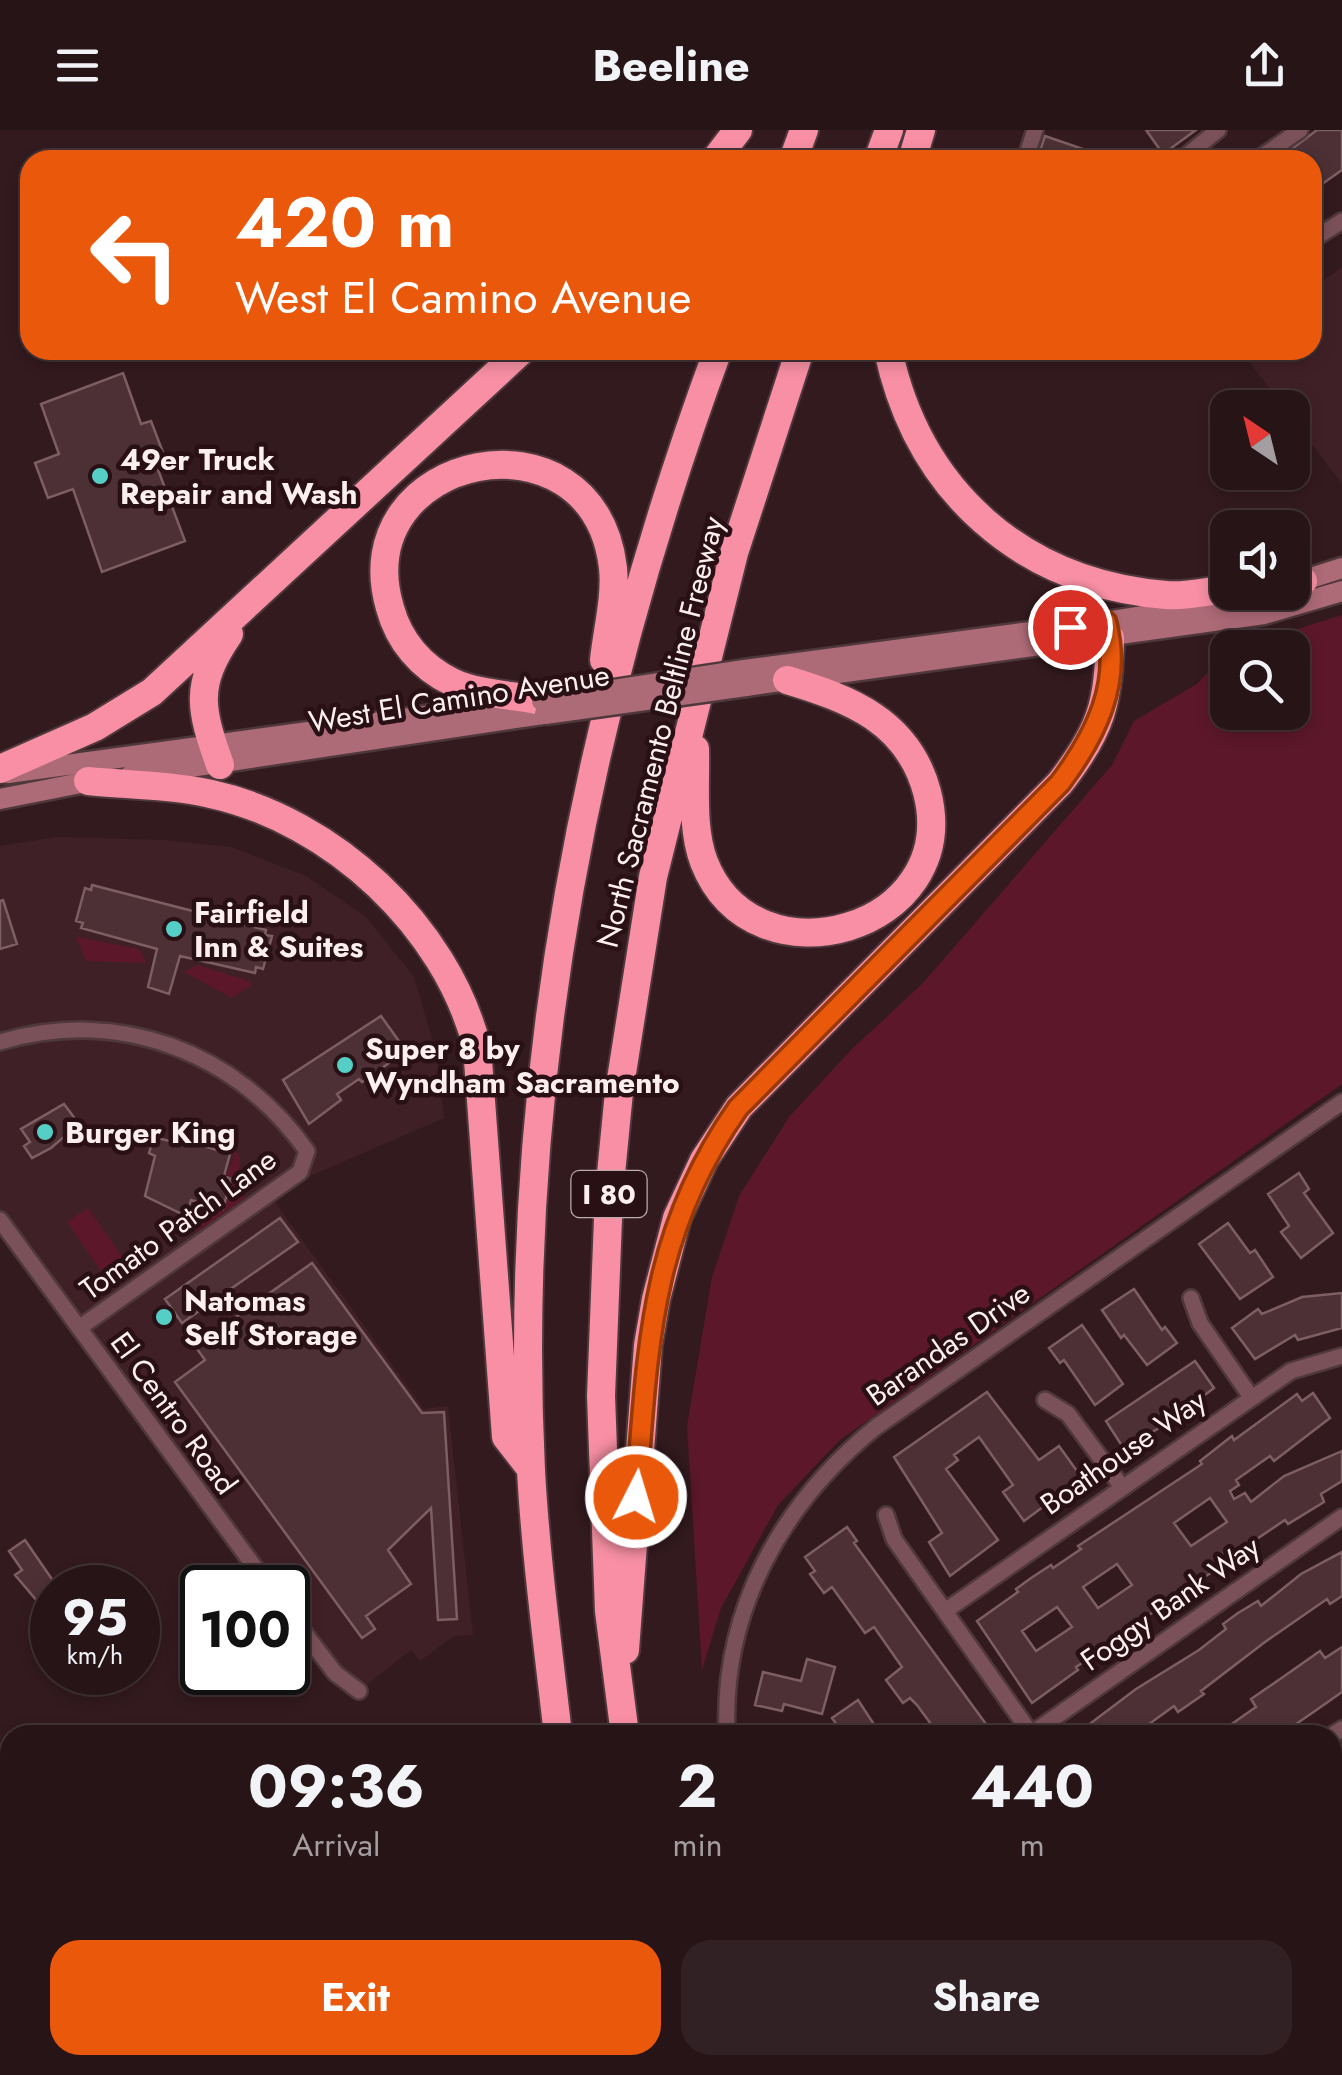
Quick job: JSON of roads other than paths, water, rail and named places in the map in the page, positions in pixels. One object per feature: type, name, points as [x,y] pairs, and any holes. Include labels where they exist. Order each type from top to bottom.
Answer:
[{"type":"highway","points":[[0,771],[94,727],[152,692],[511,360]]},
{"type":"highway","name":"North Sacramento Beltline Freeway","points":[[557,1725],[531,1469],[530,1289],[540,1105],[562,928],[594,756],[650,544],[714,360]]},
{"type":"highway","name":"North Sacramento Beltline Freeway","points":[[624,1725],[610,1610],[603,1496],[603,1316],[609,1194],[633,991],[653,877],[694,710],[744,521],[797,360]]},
{"type":"highway","points":[[891,360],[905,410],[934,466],[960,499],[1013,546],[1046,564],[1131,589],[1169,596],[1210,591]]},
{"type":"highway","points":[[542,707],[454,683],[420,661],[396,628],[384,590],[387,549],[404,512],[432,484],[468,466],[509,463],[548,474],[581,498],[604,531],[613,570],[594,756]]},
{"type":"highway","points":[[217,754],[204,721],[202,688],[216,653],[228,634],[302,556]]},
{"type":"highway","points":[[619,1685],[629,1621],[648,1346],[662,1267],[687,1194],[738,1108],[1060,783],[1080,758],[1107,699],[1108,630]]},
{"type":"highway","points":[[694,710],[699,846],[720,891],[750,918],[775,928],[812,933],[856,925],[895,902],[930,850],[932,827],[925,785],[902,741],[879,718],[844,698],[787,680]]},
{"type":"highway","points":[[88,781],[208,793],[274,816],[312,836],[368,876],[398,906],[442,964],[470,1020],[477,1047],[506,1436],[531,1469]]},
{"type":"main road","points":[[1310,578],[1342,568]]},
{"type":"main road","name":"West El Camino Avenue","points":[[0,799],[217,754],[745,678],[1108,630],[1264,614],[1342,591]]},
{"type":"main road","name":"West El Camino Avenue","points":[[745,678],[787,680],[1108,630],[1210,606]]},
{"type":"main road","name":"West El Camino Avenue","points":[[0,771],[217,754]]},
{"type":"street","points":[[1193,150],[1218,130]]},
{"type":"street","points":[[1271,150],[1300,130]]},
{"type":"street","name":"Tomato Patch Lane","points":[[0,1042],[79,1029],[126,1033],[170,1043],[253,1090],[306,1151],[300,1172],[79,1328]]},
{"type":"street","name":"Barandas Drive","points":[[727,1725],[728,1684],[744,1609],[772,1545],[820,1478],[876,1427],[1342,1102]]},
{"type":"street","name":"El Centro Road","points":[[0,1220],[253,1565]]},
{"type":"street","points":[[1191,1298],[1200,1323],[1251,1397]]},
{"type":"street","name":"Boathouse Way","points":[[945,1611],[1291,1371],[1342,1356]]},
{"type":"street","points":[[1045,1400],[1068,1414],[1122,1487]]},
{"type":"street","points":[[886,1515],[894,1539],[1025,1725]]},
{"type":"street","name":"Foggy Bank Way","points":[[1044,1725],[1342,1518]]},
{"type":"street","points":[[310,1639],[335,1672],[359,1691]]},
{"type":"place","name":"49er Truck Repair and Wash","points":[[100,476]]},
{"type":"place","name":"Fairfield Inn & Suites","points":[[174,929]]},
{"type":"place","name":"Super 8 by Wyndham Sacramento","points":[[345,1065]]},
{"type":"place","name":"Burger King","points":[[45,1132]]},
{"type":"place","name":"Natomas Self Storage","points":[[164,1317]]}]
